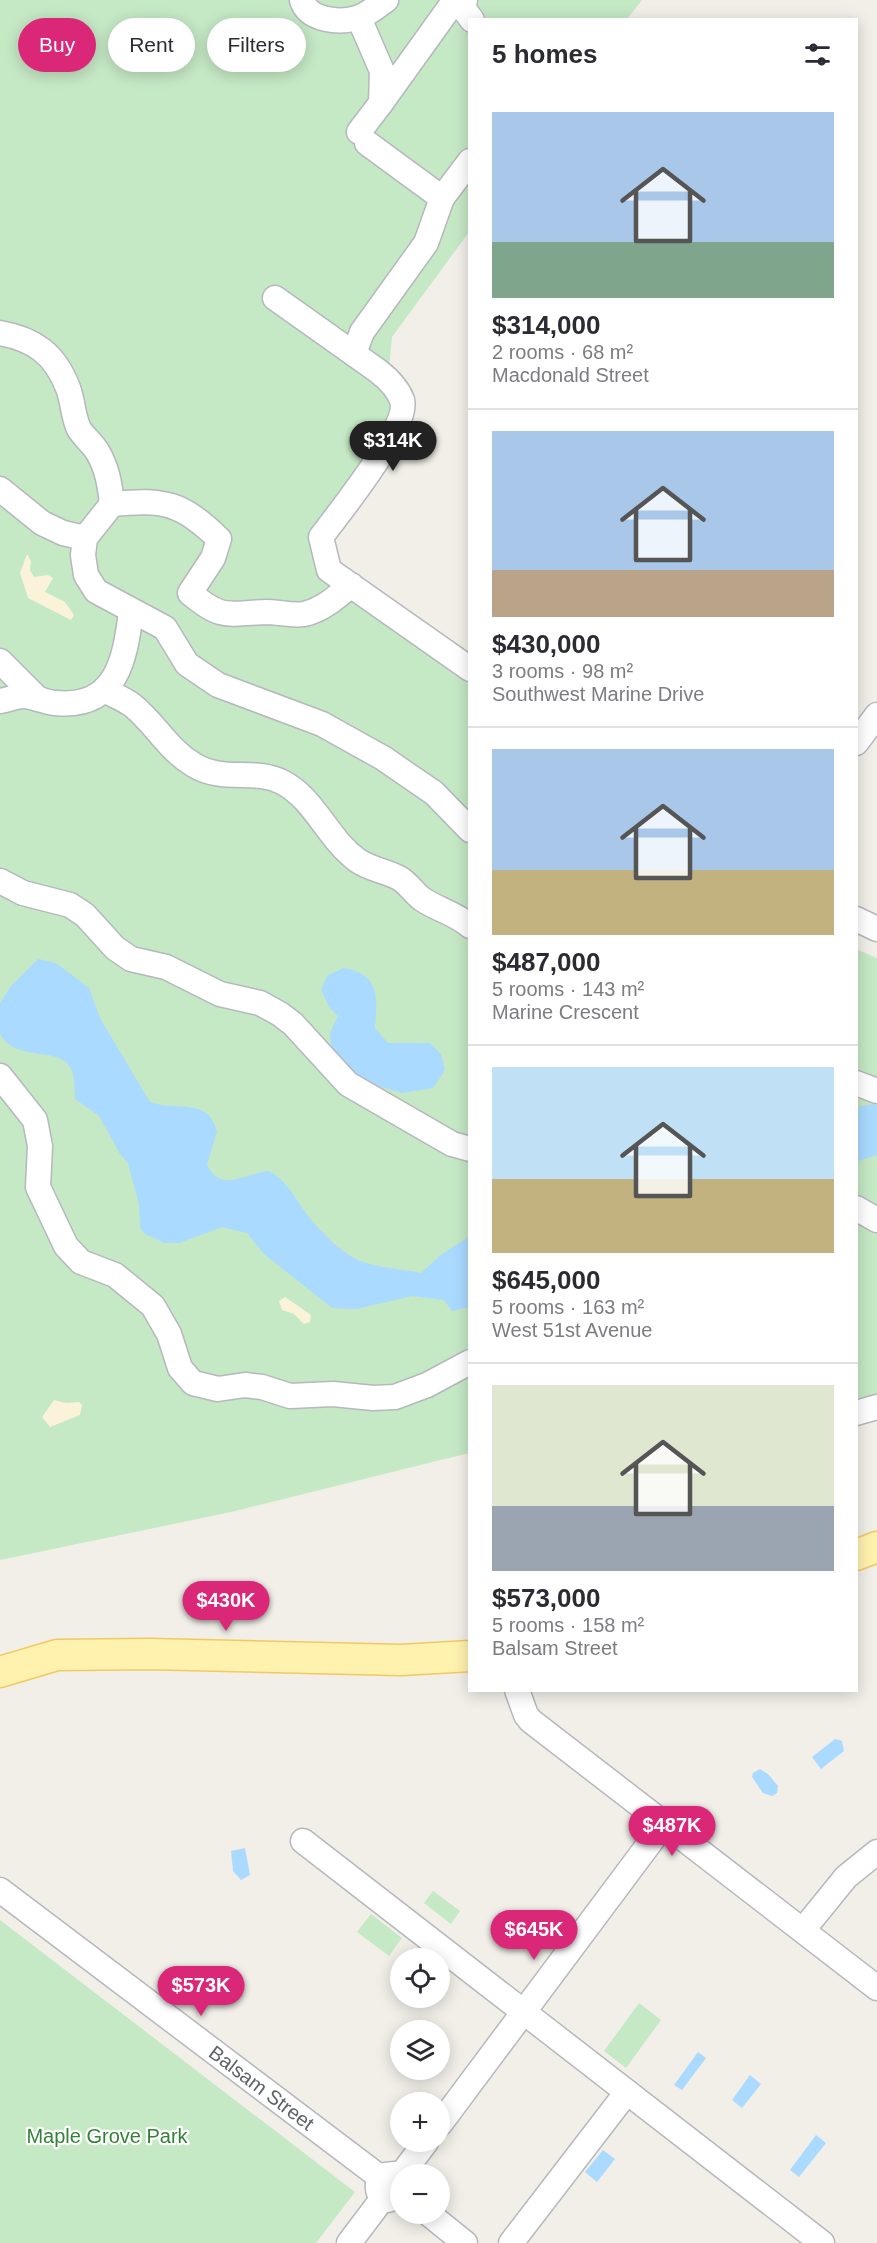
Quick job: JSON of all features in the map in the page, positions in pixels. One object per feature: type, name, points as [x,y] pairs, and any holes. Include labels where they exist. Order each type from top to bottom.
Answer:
[{"type":"main road","points":[[858,1554],[877,1547]]},
{"type":"main road","points":[[0,1672],[57,1656],[160,1654],[401,1660],[468,1656]]},
{"type":"street","points":[[302,0],[304,6],[319,18],[336,21],[359,18],[386,0]]},
{"type":"street","points":[[442,198],[363,138],[381,103],[455,0]]},
{"type":"street","points":[[465,0],[463,8],[470,18]]},
{"type":"street","points":[[359,18],[382,71],[381,103]]},
{"type":"street","points":[[354,354],[362,332],[426,243],[442,198],[468,164]]},
{"type":"street","points":[[275,298],[388,379],[402,400],[400,421],[389,442],[321,537],[329,570],[468,668]]},
{"type":"street","points":[[0,333],[13,334],[32,341],[55,363],[68,388],[79,428],[97,451],[109,476],[112,504],[85,538],[83,555],[86,575],[96,591],[131,612],[152,619],[165,628],[187,664],[218,685],[322,724],[383,758],[434,793],[468,828]]},
{"type":"street","points":[[0,489],[42,523],[63,533],[85,538]]},
{"type":"street","points":[[112,504],[164,502],[184,509],[212,532],[219,539],[213,558],[190,593],[204,605],[227,616],[266,612],[303,614],[333,601],[351,585]]},
{"type":"street","points":[[0,701],[23,696],[55,703],[83,701],[104,690],[119,671],[126,652],[131,612]]},
{"type":"street","points":[[0,661],[38,699]]},
{"type":"street","points":[[104,690],[132,706],[167,745],[193,765],[211,774],[240,777],[257,775],[280,780],[300,792],[328,832],[358,861],[400,878],[422,898],[459,916],[468,924]]},
{"type":"street","points":[[858,740],[877,715]]},
{"type":"street","points":[[0,881],[23,893],[70,905],[86,915],[115,948],[131,958],[166,967],[220,994],[260,1003],[280,1014],[293,1024],[348,1084],[452,1144],[468,1148]]},
{"type":"street","points":[[858,920],[877,929]]},
{"type":"street","points":[[0,1076],[35,1120],[40,1146],[38,1187],[66,1246],[81,1262],[115,1275],[153,1306],[169,1334],[180,1368],[193,1383],[218,1389],[245,1385],[262,1387],[290,1396],[333,1394],[373,1398],[394,1397],[427,1385],[468,1363]]},
{"type":"street","points":[[858,1084],[877,1090]]},
{"type":"street","points":[[858,1209],[877,1220]]},
{"type":"street","points":[[858,1412],[877,1407]]},
{"type":"street","points":[[518,1692],[520,1702],[531,1721],[877,1988]]},
{"type":"street","points":[[450,2110],[521,2012],[664,1824]]},
{"type":"street","points":[[303,1840],[521,2012],[822,2243]]},
{"type":"street","points":[[803,1930],[846,1877],[877,1852]]},
{"type":"street","name":"Balsam Street","points":[[0,1890],[390,2178]]},
{"type":"street","points":[[510,2243],[627,2092]]},
{"type":"street","points":[[409,2164],[418,2152]]},
{"type":"street","points":[[349,2243],[390,2189]]},
{"type":"street","points":[[441,2224],[465,2243]]},
{"type":"green space","points":[[0,0],[642,0],[628,18],[468,18],[468,233],[392,337],[388,379],[402,400],[322,537],[329,570],[468,679],[468,1453],[231,1512],[0,1560]]},
{"type":"green space","points":[[858,950],[877,958],[877,1396],[858,1398]]},
{"type":"green space","points":[[433,1891],[460,1911],[451,1924],[424,1903]]},
{"type":"green space","points":[[371,1914],[402,1938],[395,1948],[390,1948],[389,1956],[357,1932]]},
{"type":"green space","name":"Maple Grove Park","points":[[0,1920],[355,2192],[316,2243],[0,2243]]},
{"type":"green space","points":[[639,2003],[661,2020],[626,2068],[604,2051]]},
{"type":"sand","points":[[27,554],[34,577],[48,575],[53,578],[45,592],[65,602],[74,615],[71,620],[28,598],[20,573]]},
{"type":"sand","points":[[285,1297],[311,1315],[310,1322],[304,1324],[294,1314],[282,1310],[279,1301]]},
{"type":"sand","points":[[54,1400],[66,1403],[79,1402],[82,1405],[80,1415],[50,1427],[42,1417]]},
{"type":"water","points":[[38,959],[56,963],[89,988],[100,1018],[150,1102],[199,1109],[212,1120],[217,1131],[207,1165],[213,1174],[227,1180],[269,1171],[276,1175],[308,1216],[334,1244],[350,1256],[373,1265],[421,1273],[442,1254],[468,1238],[468,1307],[452,1311],[444,1300],[412,1296],[357,1309],[332,1308],[264,1254],[247,1233],[222,1227],[179,1243],[165,1243],[145,1234],[140,1227],[139,1205],[128,1163],[120,1154],[99,1116],[75,1099],[73,1074],[67,1063],[49,1055],[17,1049],[0,1034],[0,1003],[11,986]]},
{"type":"water","points":[[344,968],[356,971],[371,982],[376,997],[375,1028],[388,1043],[430,1043],[441,1054],[445,1070],[433,1088],[402,1093],[354,1079],[335,1058],[330,1033],[338,1016],[329,1007],[321,989],[328,975]]},
{"type":"water","points":[[874,1104],[877,1106],[877,1155],[858,1161],[858,1107]]},
{"type":"water","points":[[835,1739],[842,1741],[844,1751],[821,1769],[812,1757]]},
{"type":"water","points":[[760,1769],[768,1774],[778,1786],[777,1793],[772,1796],[763,1793],[752,1777],[753,1773]]},
{"type":"water","points":[[245,1848],[250,1875],[241,1880],[233,1871],[231,1851]]},
{"type":"water","points":[[698,2052],[706,2058],[682,2090],[674,2085]]},
{"type":"water","points":[[750,2075],[761,2084],[742,2108],[732,2100]]},
{"type":"water","points":[[816,2135],[826,2143],[799,2177],[790,2170]]},
{"type":"water","points":[[603,2150],[615,2159],[597,2182],[585,2172]]}]
